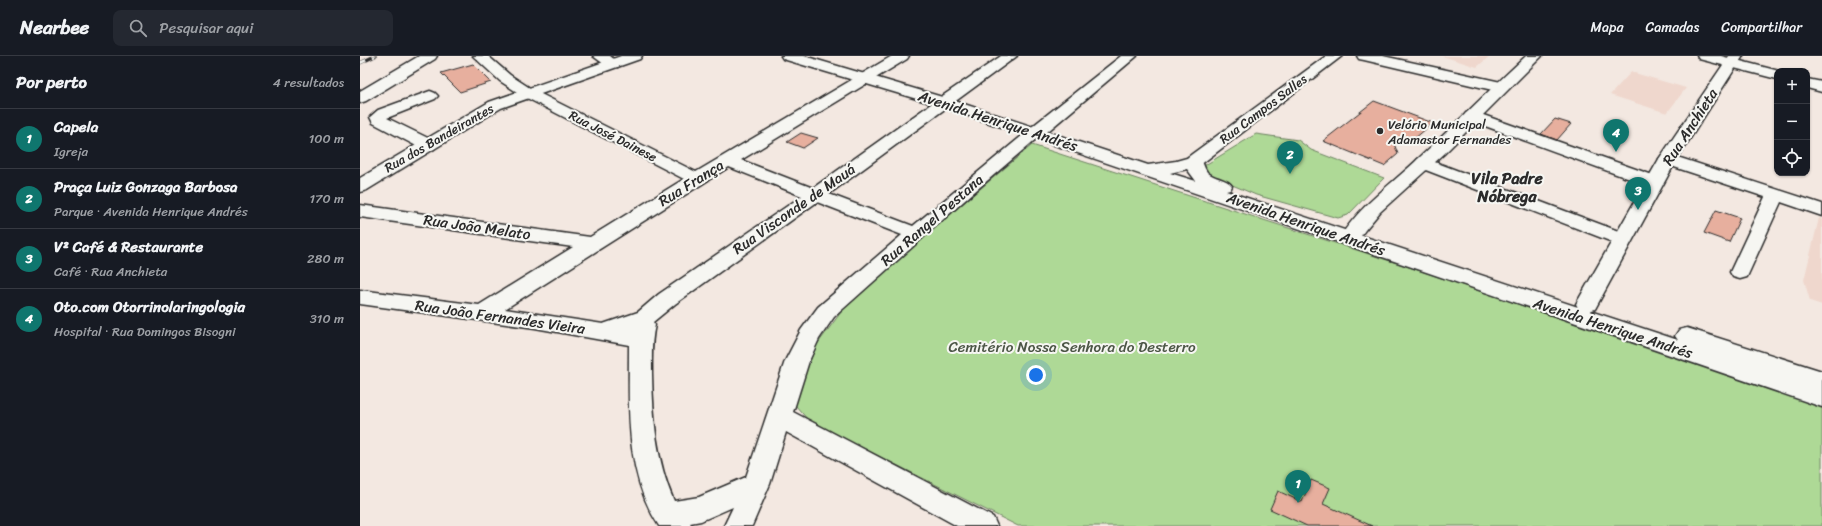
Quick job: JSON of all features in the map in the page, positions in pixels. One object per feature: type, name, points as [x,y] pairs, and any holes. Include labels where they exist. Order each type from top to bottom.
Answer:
[{"type":"main road","points":[[360,88],[415,56]]},
{"type":"main road","points":[[360,98],[430,56]]},
{"type":"main road","name":"Rua dos Bandeirantes","points":[[360,186],[495,105],[528,94],[606,60],[635,56]]},
{"type":"main road","name":"Avenida Henrique Andrés","points":[[788,56],[943,102],[1144,170],[1587,304],[1822,380]]},
{"type":"main road","name":"Rua Rangel Pestana","points":[[1035,133],[1130,56]]},
{"type":"main road","points":[[1352,234],[1378,203],[1424,163],[1535,56]]},
{"type":"main road","name":"Rua Campos Salles","points":[[1194,161],[1333,57]]},
{"type":"main road","name":"Rua Anchieta","points":[[1587,304],[1668,158],[1734,60]]},
{"type":"main road","points":[[1144,170],[1164,168],[1194,161]]},
{"type":"main road","name":"Avenida Henrique Andrés","points":[[1194,161],[1196,171],[1209,181],[1511,294],[1822,397]]},
{"type":"main road","points":[[1511,294],[1533,297],[1576,308],[1587,304]]},
{"type":"street","name":"Rua José Dainese","points":[[480,56],[505,78],[528,94],[697,179]]},
{"type":"street","name":"Rua França","points":[[482,313],[595,244],[697,179],[902,56]]},
{"type":"street","name":"Rua Visconde de Mauá","points":[[643,328],[667,299],[1010,56]]},
{"type":"street","points":[[1364,56],[1501,88]]},
{"type":"street","points":[[1704,56],[1734,60],[1774,75]]},
{"type":"street","points":[[1810,84],[1822,87]]},
{"type":"street","points":[[428,144],[379,120],[378,117],[384,113],[430,96]]},
{"type":"street","points":[[1472,116],[1655,182]]},
{"type":"street","name":"Rua Rangel Pestana","points":[[738,526],[757,484],[797,362],[809,336],[826,312],[968,188],[1035,133]]},
{"type":"street","points":[[1668,158],[1822,210]]},
{"type":"street","points":[[728,161],[916,234]]},
{"type":"street","points":[[1424,163],[1622,239]]},
{"type":"street","points":[[1740,272],[1775,195]]},
{"type":"street","name":"Rua João Melato","points":[[360,211],[595,244]]},
{"type":"street","name":"Rua João Fernandes Vieira","points":[[360,297],[482,313],[604,332],[643,328]]},
{"type":"street","points":[[643,328],[643,444],[652,484],[672,520],[757,484]]},
{"type":"street","points":[[780,417],[983,526]]},
{"type":"shaded area","points":[[1442,56],[1490,56],[1477,67]]},
{"type":"shaded area","points":[[1631,72],[1686,88],[1667,113],[1610,95]]},
{"type":"shaded area","points":[[1819,218],[1822,219],[1822,305],[1810,301],[1804,280]]},
{"type":"green space","points":[[1256,134],[1298,140],[1311,150],[1384,178],[1348,215],[1338,218],[1256,195],[1197,170]]},
{"type":"green space","name":"Cemitério Nossa Senhora do Desterro","points":[[1032,145],[1412,268],[1822,407],[1822,526],[1018,526],[809,421],[795,405],[800,387],[816,346],[847,304]]},
{"type":"building","points":[[473,64],[491,82],[460,92],[441,73]]},
{"type":"building","name":"Velório Municipal Adamastor Fernandes","points":[[1374,101],[1433,123],[1414,139],[1393,141],[1398,154],[1384,166],[1323,141]]},
{"type":"building","points":[[1555,119],[1571,124],[1557,140],[1541,134]]},
{"type":"building","points":[[801,133],[818,138],[803,148],[787,142]]},
{"type":"building","points":[[1716,210],[1740,218],[1729,242],[1704,233]]},
{"type":"building","points":[[1311,480],[1330,488],[1323,504],[1372,526],[1307,526],[1270,509],[1278,491],[1302,502]]},
{"type":"railway","points":[[360,63],[375,56]]},
{"type":"place","name":"Velório Municipal Adamastor Fernandes","points":[[1380,131]]},
{"type":"place","name":"Oto.com Otorrinolaringologia","points":[[1616,152]]},
{"type":"place","name":"Praça Luiz Gonzaga Barbosa","points":[[1290,174]]},
{"type":"place","name":"V² Café & Restaurante","points":[[1638,210]]},
{"type":"place","name":"Capela","points":[[1298,503]]},
{"type":"district","name":"Vila Padre Nóbrega","points":[[1507,187]]}]
